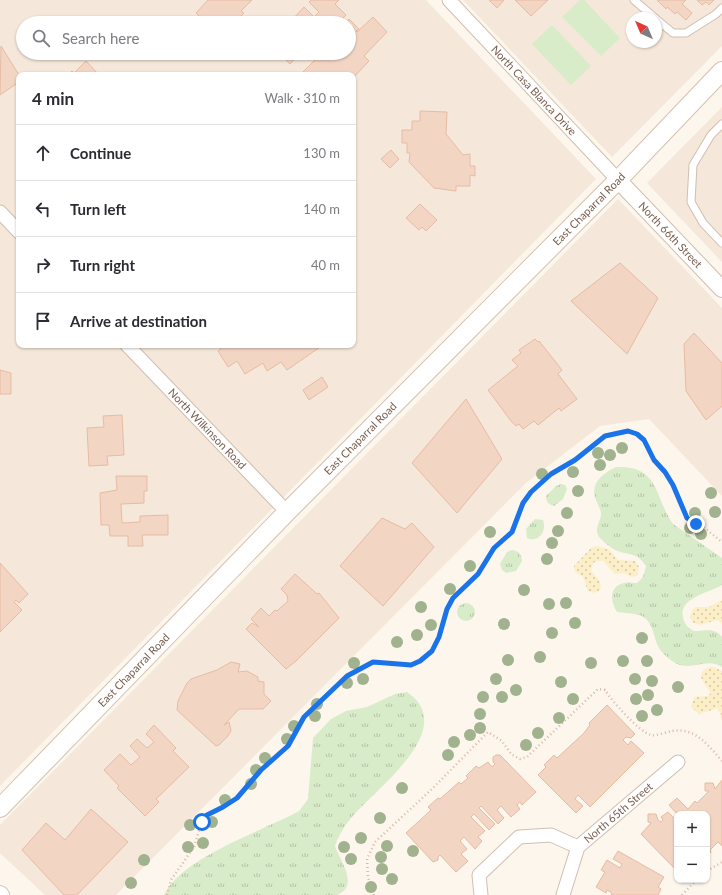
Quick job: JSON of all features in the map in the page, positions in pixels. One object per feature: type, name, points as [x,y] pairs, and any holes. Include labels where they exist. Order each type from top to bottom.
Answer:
[{"type":"main road","name":"East Chaparral Road","points":[[0,808],[287,512],[618,180],[722,71]]},
{"type":"street","name":"North Casa Blanca Drive","points":[[449,0],[618,180]]},
{"type":"street","name":"North 66th Street","points":[[618,180],[722,289]]},
{"type":"street","points":[[0,212],[16,229]]},
{"type":"street","name":"North Wilkinson Road","points":[[130,348],[287,512]]},
{"type":"street","name":"North 65th Street","points":[[563,895],[578,847],[678,762]]},
{"type":"street","points":[[481,895],[479,875],[519,837],[551,835],[578,847]]},
{"type":"lane","points":[[634,0],[649,12]]},
{"type":"lane","points":[[662,23],[673,33],[686,32],[716,14],[722,8]]},
{"type":"lane","points":[[722,124],[711,135],[693,165],[691,202],[703,223],[722,242]]},
{"type":"path","points":[[167,895],[171,880],[194,847],[202,822],[207,815],[237,798],[261,770],[288,746],[304,717],[347,676],[373,662],[411,665],[420,661],[432,651],[439,637],[447,609],[453,598],[478,574],[494,548],[512,532],[523,503],[531,492],[551,474],[575,460],[605,436],[628,431],[637,434],[644,440],[654,460],[665,472],[673,485],[687,518],[707,530],[722,542]]},
{"type":"path","points":[[374,895],[368,878],[367,859],[376,842],[432,789],[488,732],[502,741],[511,754],[520,759],[527,757],[598,689],[605,690],[613,703],[640,729],[651,735],[681,730],[692,732],[701,738],[722,760]]},
{"type":"path","points":[[710,869],[722,862]]},
{"type":"path","points":[[682,895],[693,883]]},
{"type":"shaded area","points":[[0,0],[426,0],[596,179],[0,786]]},
{"type":"shaded area","points":[[463,0],[722,0],[722,46],[612,157]]},
{"type":"shaded area","points":[[722,107],[722,262],[647,183]]},
{"type":"shaded area","points":[[618,199],[722,308],[722,496],[649,419],[600,426],[526,483],[116,895],[45,895],[0,853],[0,825]]},
{"type":"green space","points":[[580,0],[584,0],[620,38],[601,56],[562,17]]},
{"type":"green space","points":[[552,25],[591,66],[571,85],[532,44]]},
{"type":"green space","points":[[616,467],[630,468],[641,471],[648,477],[654,485],[673,524],[722,558],[722,585],[690,600],[685,605],[683,617],[684,622],[690,629],[694,631],[713,631],[722,637],[722,667],[710,663],[692,666],[679,665],[660,650],[651,626],[646,619],[636,614],[617,612],[612,599],[613,591],[616,587],[624,583],[637,583],[643,577],[646,566],[639,558],[615,550],[600,538],[597,532],[601,513],[594,494],[594,489],[598,480],[606,472]]},
{"type":"green space","points":[[561,484],[565,485],[567,489],[563,499],[554,506],[547,501],[546,496],[556,486]]},
{"type":"green space","points":[[535,519],[543,520],[543,532],[535,539],[527,538],[526,529]]},
{"type":"green space","points":[[512,550],[519,553],[522,561],[516,571],[506,573],[502,570],[500,564],[507,552]]},
{"type":"green space","points":[[462,603],[470,603],[475,608],[473,619],[470,621],[462,621],[457,616],[457,608]]},
{"type":"green space","points":[[407,692],[421,707],[424,724],[418,742],[406,760],[391,778],[359,809],[348,822],[339,837],[335,846],[348,879],[347,886],[344,891],[337,895],[164,895],[173,881],[205,857],[245,836],[299,811],[308,799],[313,738],[331,719],[346,711],[367,707],[395,694]]},
{"type":"sand","points":[[597,546],[610,550],[618,560],[635,561],[639,567],[637,576],[632,577],[623,573],[615,574],[603,561],[597,561],[593,563],[591,571],[600,581],[601,588],[596,592],[588,591],[583,577],[575,572],[574,566],[591,548]]},
{"type":"sand","points":[[722,600],[722,623],[717,620],[700,625],[692,622],[690,616],[693,609],[696,607],[709,607]]},
{"type":"sand","points":[[710,667],[714,667],[722,671],[722,721],[718,708],[699,714],[691,707],[694,697],[708,696],[711,693],[701,676],[702,672]]},
{"type":"building","points":[[208,0],[252,0],[241,11],[244,13],[241,16],[199,16],[196,13]]},
{"type":"building","points":[[311,0],[339,0],[335,4],[346,15],[315,16],[319,12],[309,2]]},
{"type":"building","points":[[489,0],[504,0],[497,8]]},
{"type":"building","points":[[515,0],[548,0],[531,16]]},
{"type":"building","points":[[657,0],[686,0],[682,4],[692,13],[686,20],[677,12],[675,14],[667,7],[666,9]]},
{"type":"building","points":[[697,0],[714,0],[709,5],[706,2],[702,5]]},
{"type":"building","points":[[304,7],[313,16],[296,16]]},
{"type":"building","points":[[373,17],[387,32],[364,56],[369,61],[356,75],[356,72],[303,72],[315,60],[356,60],[356,31],[357,32]]},
{"type":"building","points":[[1,46],[17,72],[16,84],[0,95]]},
{"type":"building","points":[[286,60],[294,60],[290,64]]},
{"type":"building","points":[[86,61],[96,72],[75,72]]},
{"type":"building","points":[[420,111],[447,112],[446,134],[463,155],[470,154],[470,166],[475,166],[475,176],[470,175],[470,186],[456,186],[456,191],[434,188],[409,162],[410,153],[407,153],[407,143],[402,143],[402,130],[412,130],[412,121],[420,121]]},
{"type":"building","points":[[391,150],[399,159],[390,168],[381,159]]},
{"type":"building","points":[[420,204],[437,220],[426,231],[422,227],[419,230],[406,218]]},
{"type":"building","points":[[620,263],[658,298],[627,354],[571,301]]},
{"type":"building","points":[[694,333],[722,363],[722,406],[706,420],[686,391],[684,344]]},
{"type":"building","points":[[535,339],[538,342],[539,341],[562,370],[558,374],[577,399],[561,411],[559,408],[538,425],[534,421],[523,429],[519,424],[516,426],[511,421],[488,390],[518,366],[512,360],[521,353],[519,350]]},
{"type":"building","points":[[222,348],[319,348],[287,370],[281,362],[267,371],[263,363],[245,374],[237,361],[228,367],[218,351]]},
{"type":"building","points":[[0,370],[11,373],[11,394],[0,394]]},
{"type":"building","points":[[322,377],[328,387],[309,400],[303,390]]},
{"type":"building","points":[[466,399],[502,459],[457,513],[412,463]]},
{"type":"building","points":[[122,415],[124,455],[107,456],[108,465],[89,466],[87,428],[104,427],[103,416]]},
{"type":"building","points":[[116,476],[147,476],[147,491],[144,491],[144,503],[121,504],[122,523],[140,522],[140,516],[168,515],[168,535],[142,535],[143,546],[128,546],[128,536],[110,536],[109,525],[101,525],[100,493],[117,490]]},
{"type":"building","points":[[382,518],[405,529],[412,523],[434,547],[383,606],[340,566]]},
{"type":"building","points":[[0,563],[28,594],[19,603],[16,600],[14,602],[22,610],[0,632]]},
{"type":"building","points":[[295,574],[317,594],[319,593],[339,618],[286,669],[246,629],[252,623],[259,627],[251,619],[261,608],[269,616],[288,601],[287,595],[281,589]]},
{"type":"building","points":[[231,662],[240,664],[238,672],[247,671],[258,677],[258,681],[264,682],[264,694],[271,701],[263,709],[239,709],[224,725],[229,722],[231,731],[219,745],[216,746],[177,710],[178,701],[187,683],[191,679],[217,670]]},
{"type":"building","points":[[607,705],[635,734],[631,738],[626,737],[623,740],[628,745],[631,741],[644,753],[590,807],[578,795],[575,799],[583,806],[576,813],[538,775],[546,767],[544,765],[554,755],[557,758],[584,733],[590,725],[589,723]]},
{"type":"building","points":[[154,725],[176,748],[173,751],[189,767],[156,799],[159,802],[145,816],[117,788],[119,786],[104,770],[120,754],[131,765],[140,757],[130,746],[137,739],[147,748],[154,742],[146,734]]},
{"type":"building","points":[[500,755],[536,792],[522,805],[520,802],[517,805],[520,809],[511,817],[501,806],[497,810],[504,818],[498,824],[481,806],[479,808],[495,824],[489,830],[474,814],[471,817],[485,831],[478,837],[482,841],[475,849],[464,837],[460,841],[467,849],[461,854],[468,861],[456,872],[440,855],[438,860],[433,862],[406,833],[431,810],[428,807],[438,798],[440,799],[459,782],[461,784],[468,778],[466,776],[476,766],[479,768],[488,762],[492,767],[495,764],[493,762],[493,757]]},
{"type":"building","points":[[722,780],[722,846],[718,842],[710,850],[710,811],[674,811],[669,805],[677,798],[688,809],[695,801],[697,803],[709,791],[705,791],[705,783],[713,783],[715,789]]},
{"type":"building","points":[[91,809],[128,842],[77,895],[64,895],[22,850],[46,823],[65,840]]},
{"type":"building","points":[[668,812],[674,818],[674,868],[641,834],[651,823],[648,822],[648,814],[656,814],[658,820],[661,822],[663,820],[661,817]]},
{"type":"building","points":[[618,851],[664,877],[658,887],[661,889],[658,895],[611,895],[612,893],[607,890],[606,893],[596,887],[605,872],[601,870],[607,860],[620,868],[622,864],[613,859]]},
{"type":"route","points":[[202,822],[207,815],[237,798],[261,770],[294,739],[304,717],[347,676],[359,668],[373,662],[393,662],[411,665],[420,661],[432,651],[439,637],[443,619],[453,598],[478,574],[494,548],[512,532],[516,518],[523,503],[531,492],[551,474],[575,460],[595,442],[616,432],[628,431],[637,434],[644,440],[654,460],[665,472],[673,485],[687,518],[696,524]]}]
